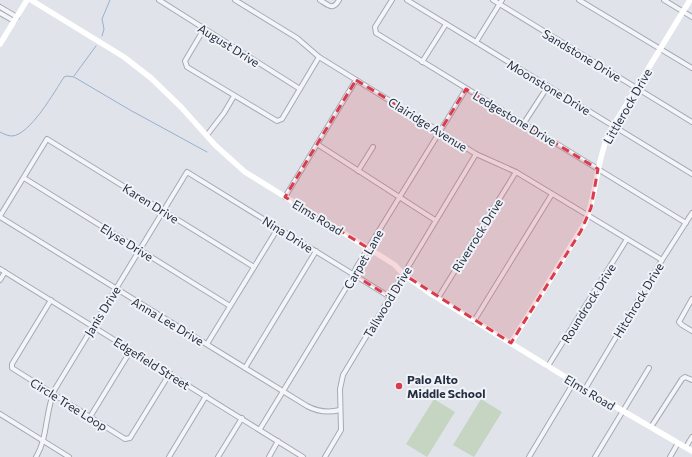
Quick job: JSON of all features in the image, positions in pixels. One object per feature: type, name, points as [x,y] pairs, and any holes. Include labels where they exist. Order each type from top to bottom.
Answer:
[{"type":"main road","points":[[0,44],[27,0]]},
{"type":"main road","name":"Elms Road","points":[[31,0],[124,57],[151,78],[207,136],[245,172],[395,265],[403,274],[474,321],[585,389],[692,451]]},
{"type":"main road","name":"Littlerock Drive","points":[[511,343],[581,231],[588,216],[594,195],[604,145],[613,126],[690,0]]},
{"type":"street","name":"August Drive","points":[[159,0],[300,89]]},
{"type":"street","name":"Clairidge Avenue","points":[[235,0],[297,38],[319,57],[476,154],[516,172],[626,239]]},
{"type":"street","points":[[320,0],[333,7],[339,0]]},
{"type":"street","name":"Ledgestone Drive","points":[[392,0],[375,27],[374,30],[376,33],[686,223]]},
{"type":"street","name":"Moonstone Drive","points":[[407,0],[692,174]]},
{"type":"street","name":"Sandstone Drive","points":[[493,0],[500,2],[692,122]]},
{"type":"street","points":[[579,0],[692,68]]},
{"type":"street","points":[[664,0],[692,17]]},
{"type":"street","points":[[476,42],[500,2]]},
{"type":"street","points":[[0,7],[15,19]]},
{"type":"street","points":[[0,13],[15,19]]},
{"type":"street","points":[[422,62],[446,24]]},
{"type":"street","points":[[204,29],[185,63],[187,67],[278,121],[282,119],[319,57]]},
{"type":"street","points":[[285,198],[356,80]]},
{"type":"street","points":[[524,123],[548,86]]},
{"type":"street","name":"Carpet Lane","points":[[260,429],[354,275],[356,268],[368,248],[466,89]]},
{"type":"street","points":[[207,136],[224,113],[234,96]]},
{"type":"street","name":"Karen Drive","points":[[24,178],[47,139],[254,267]]},
{"type":"street","points":[[317,144],[435,220]]},
{"type":"street","points":[[358,171],[373,148]]},
{"type":"street","name":"Tallwood Drive","points":[[325,457],[341,430],[340,389],[343,375],[476,154]]},
{"type":"street","name":"Janis Drive","points":[[36,457],[43,441],[48,409],[58,382],[187,172]]},
{"type":"street","name":"Nina Drive","points":[[187,172],[390,297]]},
{"type":"street","name":"Riverrock Drive","points":[[438,298],[516,172]]},
{"type":"street","points":[[0,217],[24,178]]},
{"type":"street","name":"Elyse Drive","points":[[24,178],[230,306]]},
{"type":"street","points":[[474,321],[552,194]]},
{"type":"street","name":"Hitchrock Drive","points":[[585,389],[662,260],[692,213]]},
{"type":"street","name":"Anna Lee Drive","points":[[0,217],[312,409],[329,412],[340,410]]},
{"type":"street","points":[[207,344],[278,228]]},
{"type":"street","points":[[626,239],[662,260]]},
{"type":"street","name":"Roundrock Drive","points":[[548,366],[626,239]]},
{"type":"street","points":[[245,368],[316,252]]},
{"type":"street","name":"Edgefield Street","points":[[0,269],[170,373],[303,457]]},
{"type":"street","points":[[0,280],[5,272]]},
{"type":"street","points":[[692,299],[679,322],[692,331]]},
{"type":"street","name":"Circle Tree Loop","points":[[51,300],[11,366],[12,368],[125,439],[129,439],[170,373]]},
{"type":"street","points":[[90,417],[131,350]]},
{"type":"street","points":[[595,457],[649,368]]},
{"type":"street","points":[[651,427],[682,379],[685,377],[692,380]]},
{"type":"street","points":[[529,457],[574,382]]},
{"type":"street","points":[[169,457],[206,396]]},
{"type":"street","points":[[0,414],[69,457]]},
{"type":"street","points":[[218,457],[242,418]]},
{"type":"street","points":[[686,447],[692,437]]},
{"type":"street","points":[[269,457],[278,441]]},
{"type":"street","points":[[670,457],[678,443]]},
{"type":"highlighted area","points":[[356,80],[440,131],[466,89],[598,169],[591,208],[581,231],[511,343],[403,274],[390,297],[354,275],[368,248],[285,197]]},
{"type":"green space","points":[[434,399],[455,412],[427,457],[406,444]]},
{"type":"green space","points":[[481,399],[502,412],[474,457],[453,445]]},
{"type":"waterway","points":[[102,36],[104,29],[102,19],[110,0]]},
{"type":"waterway","points":[[74,76],[96,46]]},
{"type":"waterway","points":[[0,132],[12,136],[19,134],[34,121],[64,77],[67,76],[74,77],[130,110],[207,152]]},
{"type":"place","name":"Palo Alto Middle School","points":[[399,386]]}]
